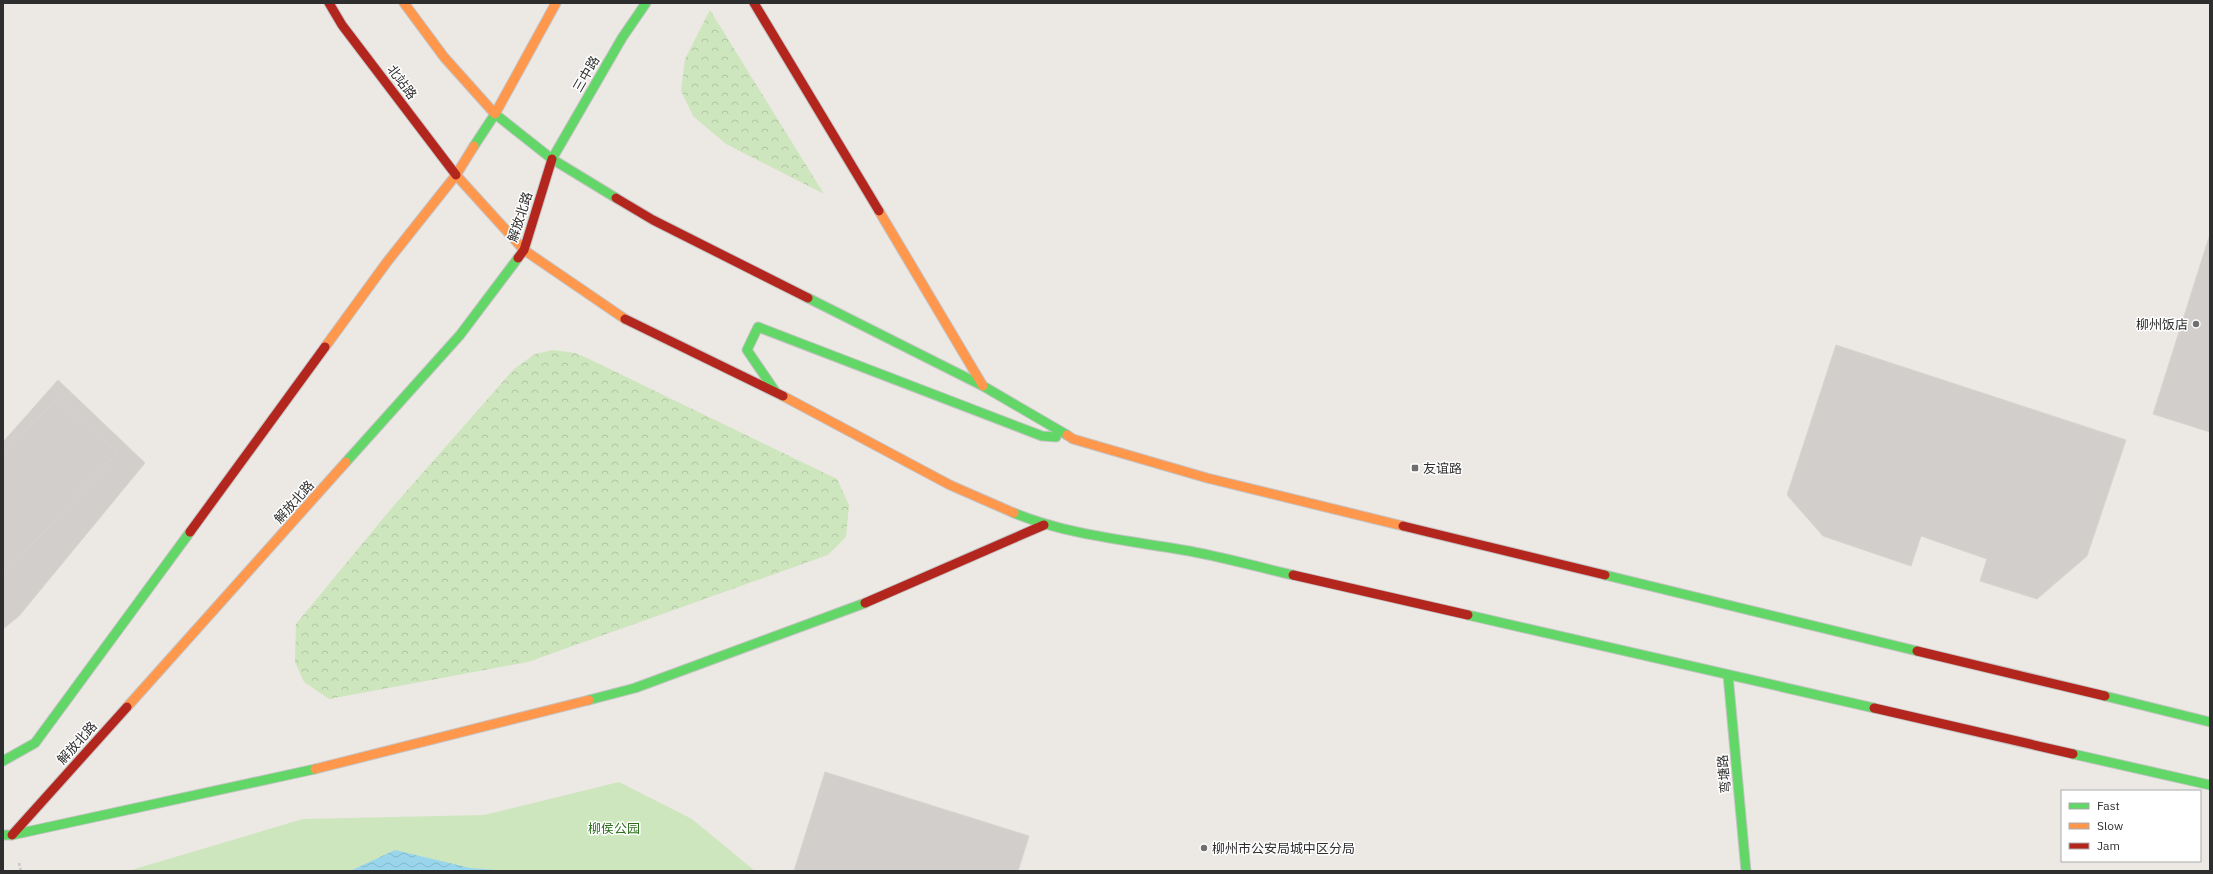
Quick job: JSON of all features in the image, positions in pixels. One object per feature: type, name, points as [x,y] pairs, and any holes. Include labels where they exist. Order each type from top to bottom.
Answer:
[{"type":"main road","name":"北站路","points":[[328,3],[342,24],[456,175],[524,250],[614,314],[776,393],[950,485],[1044,525],[1110,539],[1192,552],[2210,785]]},
{"type":"main road","points":[[404,3],[444,57],[495,114],[552,159],[653,220],[983,386],[1073,439]]},
{"type":"main road","points":[[3,761],[35,743],[388,262],[456,175],[495,114],[556,3]]},
{"type":"main road","name":"三中路","points":[[552,159],[622,38],[646,3]]},
{"type":"main road","points":[[754,3],[983,386]]},
{"type":"main road","name":"解放北路","points":[[8,835],[460,335],[524,250],[552,159]]},
{"type":"main road","points":[[776,393],[747,350],[758,327],[1042,436],[1073,439],[1207,478],[2210,722]]},
{"type":"main road","points":[[8,835],[293,775],[636,688],[876,600],[1044,525]]},
{"type":"main road","name":"弯塘路","points":[[1728,675],[1746,871]]},
{"type":"green space","points":[[710,10],[824,194],[726,144],[693,116],[681,91],[685,59]]},
{"type":"green space","points":[[553,350],[575,353],[587,358],[837,479],[849,505],[846,537],[828,555],[528,662],[329,699],[304,682],[295,662],[296,624],[390,510],[514,369],[535,354]]},
{"type":"green space","name":"柳侯公园","points":[[619,782],[692,819],[755,871],[128,871],[303,819],[484,815]]},
{"type":"water","points":[[395,850],[470,868],[510,871],[350,871]]},
{"type":"building","name":"柳州饭店","points":[[2210,234],[2210,432],[2153,414]]},
{"type":"building","points":[[1836,345],[2126,440],[2087,556],[2037,599],[1980,581],[1987,559],[1921,536],[1911,566],[1823,536],[1787,495]]},
{"type":"building","points":[[58,380],[145,463],[19,616],[3,629],[3,442]]},
{"type":"building","points":[[57,398],[117,453],[3,576],[3,456]]},
{"type":"building","points":[[825,772],[1029,836],[1018,871],[794,871]]},
{"type":"traffic: fast","points":[[552,159],[622,38],[646,3]]},
{"type":"traffic: fast","points":[[474,146],[495,114],[552,159],[616,198]]},
{"type":"traffic: fast","points":[[346,462],[460,335],[518,258]]},
{"type":"traffic: fast","points":[[808,298],[983,386],[1067,435]]},
{"type":"traffic: fast","points":[[775,391],[747,350],[758,327],[1042,436],[1056,437]]},
{"type":"traffic: fast","points":[[1014,513],[1055,527],[1076,532],[1197,552],[1293,575]]},
{"type":"traffic: fast","points":[[3,761],[35,743],[190,532]]},
{"type":"traffic: fast","points":[[1605,575],[1917,651]]},
{"type":"traffic: fast","points":[[589,700],[635,688],[865,603]]},
{"type":"traffic: fast","points":[[1468,615],[1874,708]]},
{"type":"traffic: fast","points":[[1728,675],[1746,871]]},
{"type":"traffic: fast","points":[[2105,696],[2210,722]]},
{"type":"traffic: fast","points":[[2073,754],[2210,785]]},
{"type":"traffic: fast","points":[[3,835],[12,835],[315,769]]},
{"type":"traffic: slow","points":[[404,3],[444,57],[495,114],[556,3]]},
{"type":"traffic: slow","points":[[325,347],[387,262],[456,175],[474,146]]},
{"type":"traffic: slow","points":[[456,175],[524,250],[625,319]]},
{"type":"traffic: slow","points":[[879,211],[983,386]]},
{"type":"traffic: slow","points":[[783,396],[950,485],[1014,513]]},
{"type":"traffic: slow","points":[[1067,435],[1073,439],[1207,478],[1403,526]]},
{"type":"traffic: slow","points":[[127,707],[346,462]]},
{"type":"traffic: slow","points":[[315,769],[589,700]]},
{"type":"traffic: jam","points":[[329,3],[342,25],[456,175]]},
{"type":"traffic: jam","points":[[754,3],[879,211]]},
{"type":"traffic: jam","points":[[518,258],[524,250],[552,159]]},
{"type":"traffic: jam","points":[[616,198],[653,220],[808,298]]},
{"type":"traffic: jam","points":[[625,319],[783,396]]},
{"type":"traffic: jam","points":[[190,532],[325,347]]},
{"type":"traffic: jam","points":[[865,603],[1044,525]]},
{"type":"traffic: jam","points":[[1403,526],[1605,575]]},
{"type":"traffic: jam","points":[[1293,575],[1468,615]]},
{"type":"traffic: jam","points":[[1917,651],[2105,696]]},
{"type":"traffic: jam","points":[[12,835],[127,707]]},
{"type":"traffic: jam","points":[[1874,708],[2073,754]]},
{"type":"place","name":"柳州饭店","points":[[2196,324]]},
{"type":"place","name":"友谊路","points":[[1415,468]]},
{"type":"place","name":"柳州市公安局城中区分局","points":[[1204,848]]}]
